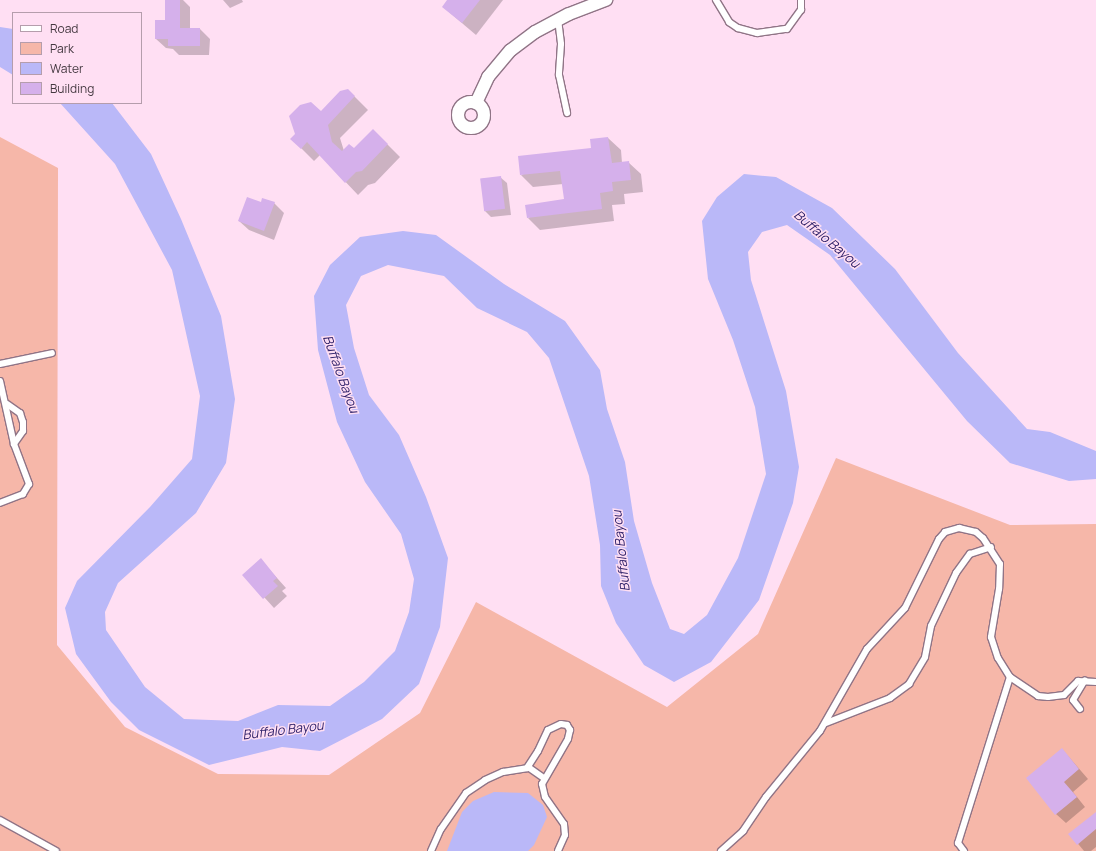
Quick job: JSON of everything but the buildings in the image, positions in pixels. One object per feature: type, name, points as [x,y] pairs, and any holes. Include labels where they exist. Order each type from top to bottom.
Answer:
[{"type":"street","points":[[476,102],[488,77],[511,50],[535,32],[558,20],[606,0]]},
{"type":"lane","points":[[716,0],[729,22],[738,28],[757,33],[787,29],[801,10],[801,0]]},
{"type":"lane","points":[[558,20],[561,44],[559,75],[562,99],[567,113]]},
{"type":"lane","points":[[0,364],[52,353]]},
{"type":"lane","points":[[0,381],[7,404],[14,444],[30,484],[23,494],[1,502]]},
{"type":"lane","points":[[7,404],[20,413],[23,422],[23,431],[14,444]]},
{"type":"lane","points":[[722,851],[743,831],[766,797],[798,762],[826,723],[867,649],[905,608],[939,539],[945,532],[959,528],[976,532],[991,547],[1000,564],[991,638],[998,658],[1010,677],[1038,696],[1048,697],[1064,695],[1078,681],[1085,680],[1096,682]]},
{"type":"lane","points":[[826,723],[890,698],[909,684],[925,657],[931,626],[956,573],[970,554],[991,547]]},
{"type":"lane","points":[[964,851],[958,843],[1010,677]]},
{"type":"lane","points":[[1080,709],[1072,700],[1085,680]]},
{"type":"lane","points":[[528,767],[548,730],[554,726],[567,725],[570,730],[568,739],[544,778],[542,784],[545,797],[564,824],[564,835],[558,851]]},
{"type":"lane","points":[[431,851],[441,829],[466,793],[485,780],[503,772],[528,767],[544,778]]},
{"type":"lane","points":[[0,820],[56,851]]},
{"type":"green space","points":[[0,137],[58,168],[57,645],[125,727],[218,774],[329,775],[420,713],[476,602],[667,707],[758,634],[836,458],[1010,525],[1096,524],[1096,851],[0,851]]},
{"type":"water","points":[[0,27],[12,29],[12,74],[0,67]]},
{"type":"water","name":"Buffalo Bayou","points":[[61,104],[113,104],[151,154],[181,219],[221,316],[235,399],[226,463],[196,513],[118,583],[105,612],[106,630],[145,687],[184,719],[238,721],[278,705],[330,706],[364,682],[395,651],[409,612],[414,579],[401,534],[365,482],[337,422],[318,350],[314,296],[330,265],[360,237],[403,231],[436,235],[504,284],[565,321],[600,370],[607,409],[625,462],[634,521],[652,583],[670,629],[684,634],[707,615],[738,558],[766,474],[755,407],[733,340],[708,279],[702,221],[717,197],[744,174],[776,177],[832,208],[895,269],[958,353],[1027,429],[1050,432],[1096,451],[1096,479],[1069,481],[1010,463],[967,421],[830,255],[787,225],[762,232],[748,252],[751,280],[786,391],[799,467],[793,503],[759,600],[711,662],[674,682],[644,665],[616,623],[601,586],[600,545],[589,476],[549,358],[527,332],[477,308],[444,276],[388,265],[361,276],[346,305],[354,348],[369,395],[399,435],[426,497],[448,558],[440,627],[419,684],[382,719],[320,751],[282,747],[209,765],[139,730],[111,702],[76,654],[65,608],[77,581],[150,507],[192,459],[200,396],[172,270],[115,164]]},
{"type":"water","points":[[494,792],[528,793],[543,805],[547,817],[534,845],[528,851],[447,851],[462,812],[473,801]]}]
